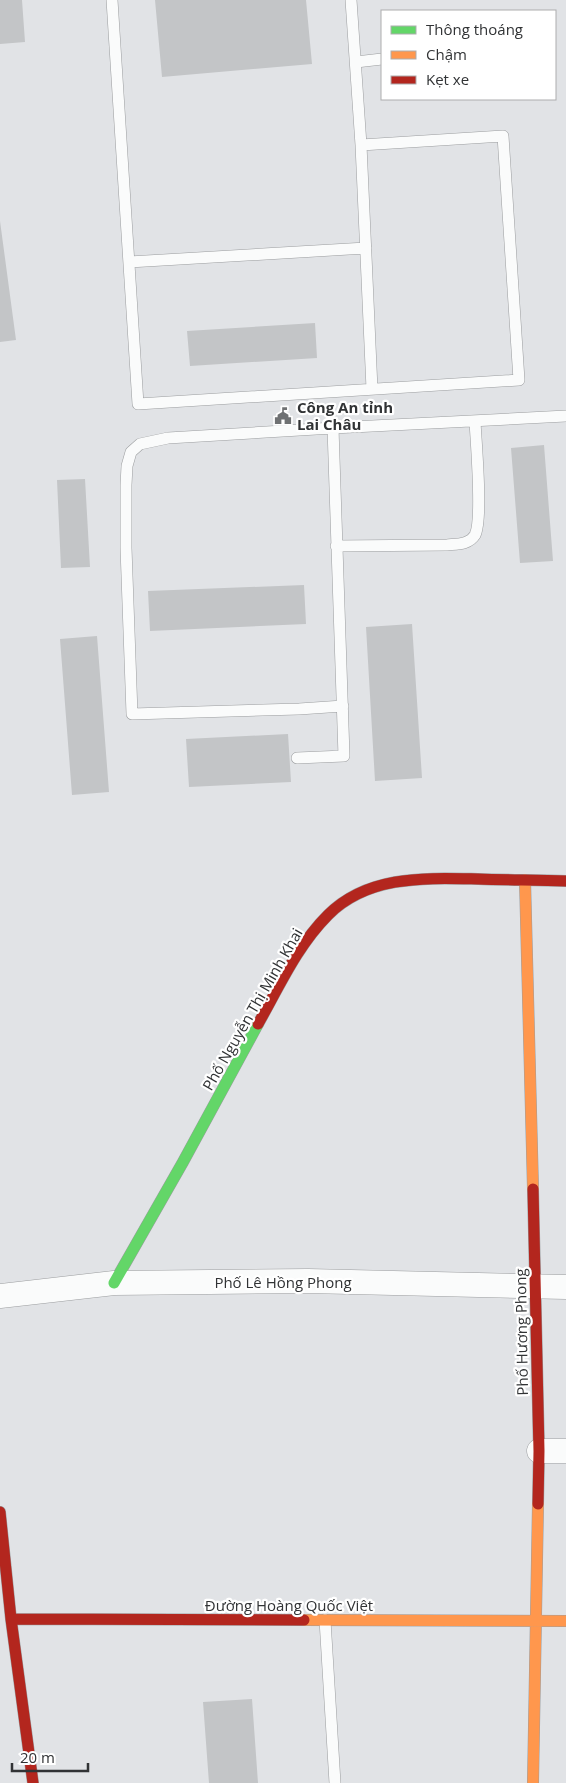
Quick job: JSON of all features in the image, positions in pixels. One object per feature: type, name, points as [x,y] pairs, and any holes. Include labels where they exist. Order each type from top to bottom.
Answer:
[{"type":"street","name":"Phố Nguyễn Thị Minh Khai","points":[[114,1282],[183,1162],[283,979],[308,938],[328,915],[347,899],[365,890],[389,882],[427,878],[566,881]]},
{"type":"street","name":"Phố Hương Phong","points":[[525,880],[539,1451],[533,1783]]},
{"type":"street","name":"Phố Lê Hồng Phong","points":[[0,1296],[114,1282],[308,1281],[566,1287]]},
{"type":"street","points":[[539,1451],[566,1451]]},
{"type":"street","points":[[1,1525],[11,1619],[33,1783]]},
{"type":"street","name":"Đường Hoàng Quốc Việt","points":[[11,1619],[566,1621]]},
{"type":"lane","points":[[112,0],[138,404],[519,380],[502,136],[361,145]]},
{"type":"lane","points":[[351,0],[361,145],[372,389]]},
{"type":"lane","points":[[356,62],[381,59]]},
{"type":"lane","points":[[130,262],[366,248]]},
{"type":"lane","points":[[343,706],[299,710],[132,714],[126,503],[127,466],[131,452],[140,444],[168,438],[566,416]]},
{"type":"lane","points":[[336,546],[446,545],[463,544],[470,540],[475,535],[478,518],[475,421]]},
{"type":"lane","points":[[297,758],[344,756],[333,428]]},
{"type":"lane","points":[[324,1620],[335,1783]]},
{"type":"building","points":[[0,0],[22,0],[25,42],[0,44]]},
{"type":"building","points":[[155,0],[306,0],[312,64],[162,77]]},
{"type":"building","points":[[0,221],[16,340],[0,342]]},
{"type":"building","points":[[315,323],[317,358],[190,366],[187,331]]},
{"type":"building","points":[[544,445],[553,561],[520,563],[511,448]]},
{"type":"building","points":[[85,479],[90,567],[61,568],[57,480]]},
{"type":"building","points":[[304,585],[306,624],[150,631],[148,591]]},
{"type":"building","points":[[412,624],[422,778],[375,781],[366,627]]},
{"type":"building","points":[[97,636],[109,792],[72,795],[60,639]]},
{"type":"building","points":[[288,734],[291,782],[189,787],[186,739]]},
{"type":"building","points":[[252,1699],[258,1783],[209,1783],[203,1702]]},
{"type":"traffic: fast","points":[[114,1283],[183,1162],[258,1024]]},
{"type":"traffic: slow","points":[[525,880],[533,1189]]},
{"type":"traffic: slow","points":[[533,1783],[538,1504]]},
{"type":"traffic: slow","points":[[304,1620],[566,1621]]},
{"type":"traffic: jam","points":[[258,1024],[289,967],[317,927],[344,902],[361,892],[379,886],[418,879],[566,881]]},
{"type":"traffic: jam","points":[[533,1189],[539,1451],[538,1504]]},
{"type":"traffic: jam","points":[[0,1512],[11,1619],[33,1783]]},
{"type":"traffic: jam","points":[[11,1619],[304,1620]]},
{"type":"place","name":"Công An tỉnh Lai Châu","points":[[283,416]]}]
